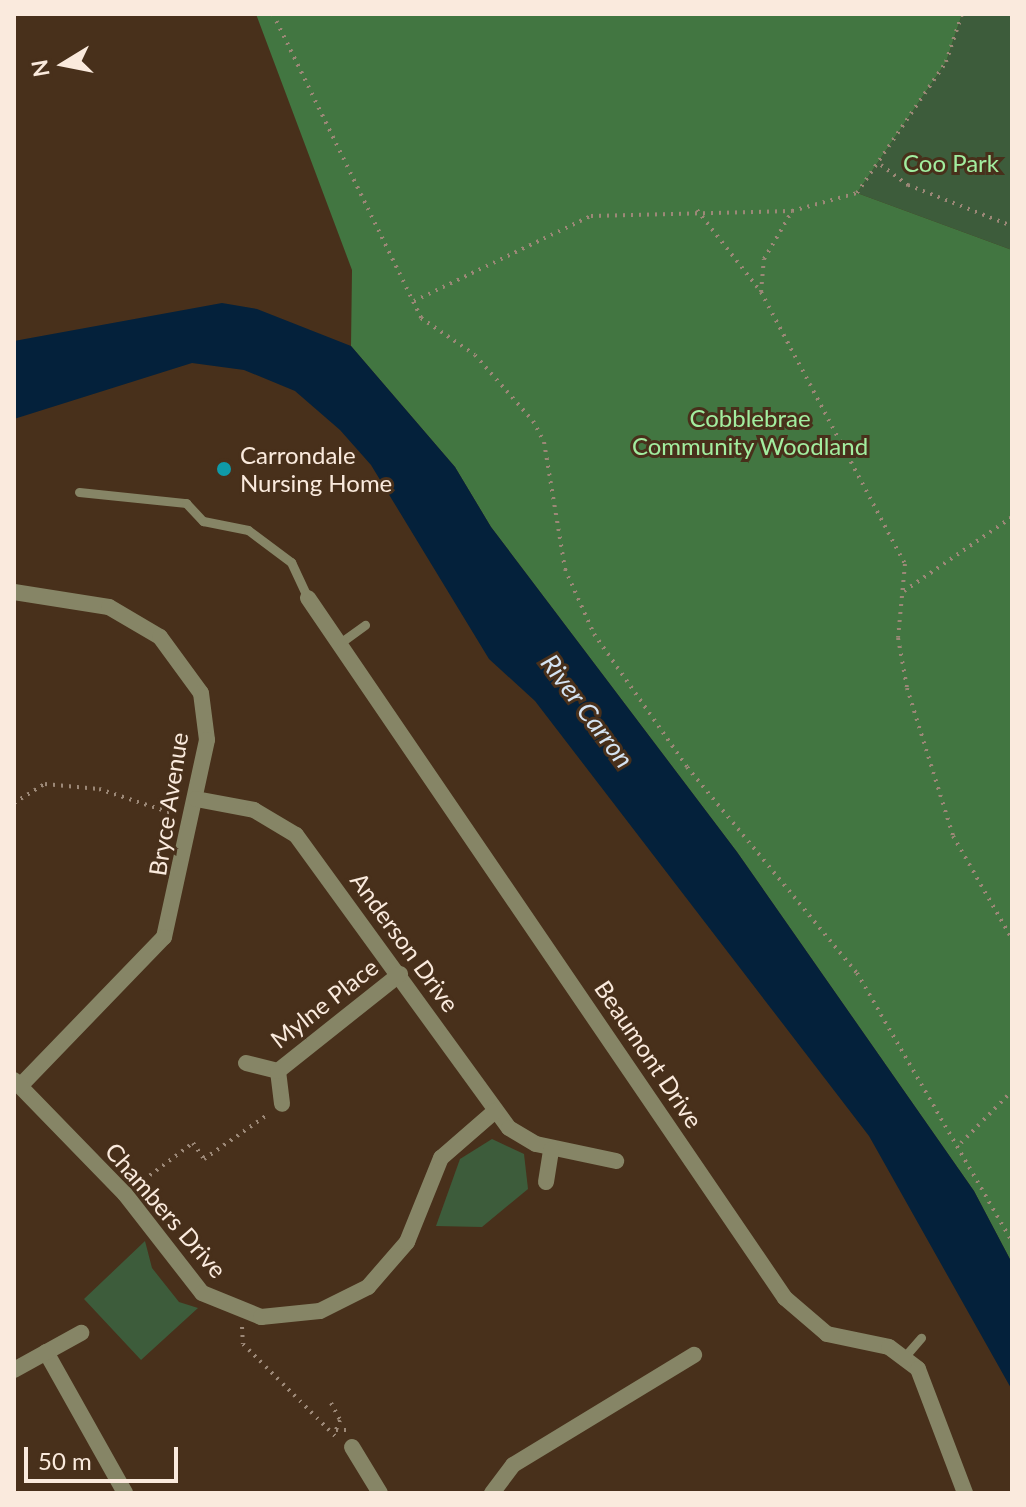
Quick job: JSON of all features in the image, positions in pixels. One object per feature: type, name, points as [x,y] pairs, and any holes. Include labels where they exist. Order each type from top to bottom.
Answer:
[{"type":"street","name":"Bryce Avenue","points":[[14,592],[109,607],[160,637],[185,664],[201,693],[207,740],[192,820],[164,937],[17,1083]]},
{"type":"street","name":"Beaumont Drive","points":[[308,598],[785,1298],[827,1334],[906,1355]]},
{"type":"street","name":"Anderson Drive","points":[[196,799],[254,810],[296,835],[509,1128],[551,1149],[616,1161]]},
{"type":"street","name":"Mylne Place","points":[[278,1071],[400,974]]},
{"type":"street","name":"Mylne Place","points":[[246,1063],[278,1071]]},
{"type":"street","name":"Mylne Place","points":[[278,1071],[282,1104]]},
{"type":"street","name":"Chambers Drive","points":[[17,1083],[125,1194],[202,1293],[241,1313],[309,1313],[368,1287],[407,1242],[441,1158],[495,1111]]},
{"type":"street","points":[[546,1182],[551,1149]]},
{"type":"street","points":[[14,1370],[81,1333]]},
{"type":"street","points":[[46,1352],[125,1493]]},
{"type":"street","points":[[493,1492],[513,1465],[694,1355]]},
{"type":"street","points":[[906,1355],[965,1493]]},
{"type":"street","points":[[352,1447],[380,1493]]},
{"type":"lane","points":[[79,492],[186,503],[203,521],[248,530],[291,562],[308,598]]},
{"type":"lane","points":[[340,643],[365,625]]},
{"type":"lane","points":[[906,1355],[921,1338]]},
{"type":"path","points":[[273,14],[430,329],[475,355],[533,421],[550,472],[565,569],[594,634],[687,767],[813,911],[960,1143],[1012,1242]]},
{"type":"path","points":[[414,301],[591,216],[697,210],[792,211],[857,193],[881,164],[946,62],[962,14]]},
{"type":"path","points":[[881,164],[908,185],[1012,226]]},
{"type":"path","points":[[697,210],[761,292],[905,564],[898,638],[907,688],[953,836],[1012,939]]},
{"type":"path","points":[[761,292],[764,259],[792,211]]},
{"type":"path","points":[[902,592],[1012,517]]},
{"type":"path","points":[[14,803],[45,784],[99,789],[192,820]]},
{"type":"path","points":[[960,1143],[977,1118],[1012,1091]]},
{"type":"path","points":[[125,1194],[193,1143],[204,1159],[282,1104]]},
{"type":"path","points":[[241,1313],[243,1344],[329,1433]]},
{"type":"path","points":[[331,1403],[340,1420],[336,1430],[347,1427],[352,1447]]},
{"type":"green space","name":"Cobblebrae Community Woodland","points":[[256,14],[962,14],[946,62],[857,193],[1012,250],[1012,1263],[974,1191],[737,852],[491,527],[455,467],[351,346],[352,270]]},
{"type":"green space","name":"Coo Park","points":[[962,14],[1012,14],[1012,250],[857,193],[946,62]]},
{"type":"green space","points":[[492,1139],[524,1154],[528,1189],[482,1227],[436,1226],[460,1159]]},
{"type":"green space","points":[[145,1241],[152,1268],[179,1302],[198,1308],[141,1360],[84,1299]]},
{"type":"water","name":"River Carron","points":[[222,303],[257,309],[351,346],[455,467],[491,527],[737,852],[974,1191],[1012,1263],[1012,1390],[869,1136],[535,701],[489,659],[371,465],[340,430],[295,391],[244,370],[192,363],[14,419],[14,341]]},
{"type":"place","name":"Carrondale Nursing Home","points":[[224,469]]}]
